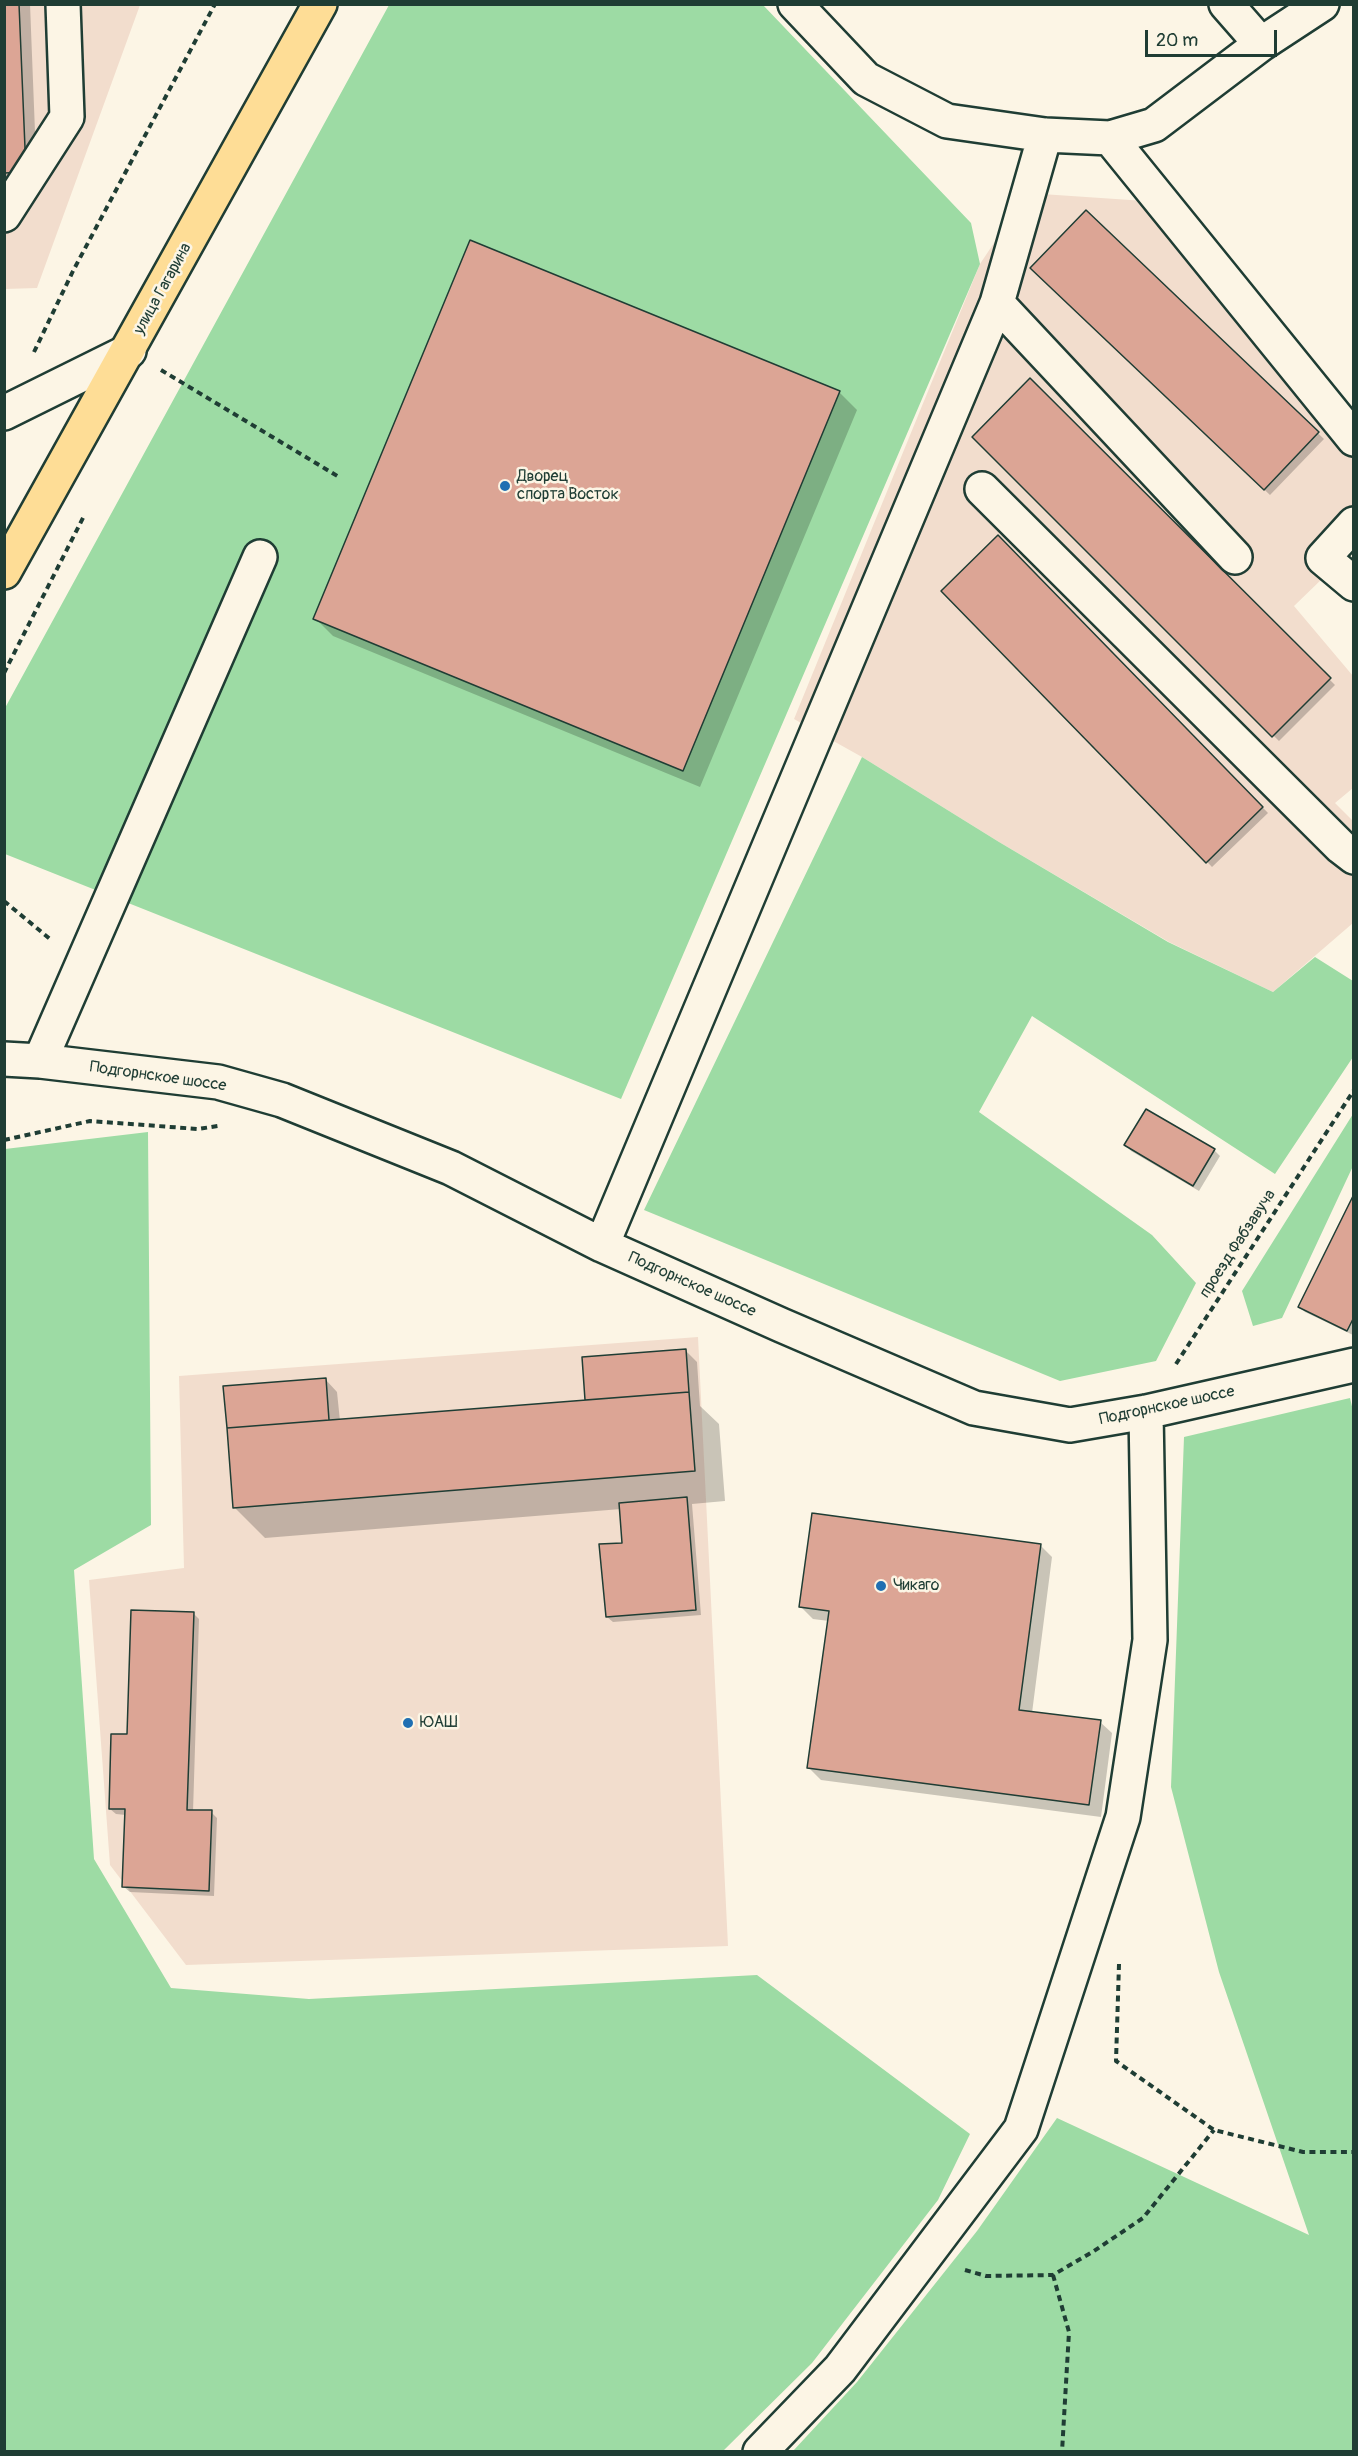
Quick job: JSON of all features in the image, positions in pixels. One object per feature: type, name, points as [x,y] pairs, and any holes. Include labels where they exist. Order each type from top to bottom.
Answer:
[{"type":"main road","name":"улица Гагарина","points":[[4,572],[320,4]]},
{"type":"street","points":[[4,215],[67,117],[63,4]]},
{"type":"street","points":[[795,4],[866,79],[947,122],[1045,135],[1110,138],[1154,125],[1261,44],[1322,4]]},
{"type":"street","points":[[1226,4],[1261,44]]},
{"type":"street","points":[[602,1245],[997,303],[1045,135]]},
{"type":"street","points":[[1110,138],[1353,439]]},
{"type":"street","points":[[997,303],[1235,557]]},
{"type":"street","points":[[4,413],[129,351]]},
{"type":"street","points":[[982,489],[1349,847]]},
{"type":"street","points":[[1353,524],[1323,558],[1353,584]]},
{"type":"street","points":[[40,1061],[260,557]]},
{"type":"street","points":[[4,1059],[40,1061]]},
{"type":"street","points":[[4,1068],[40,1061]]},
{"type":"street","name":"Подгорнское шоссе","points":[[40,1061],[218,1082],[282,1100],[451,1168],[602,1245],[974,1408],[1070,1425],[1146,1412],[1353,1365]]},
{"type":"street","points":[[760,2451],[840,2369],[1021,2129],[1123,1817],[1150,1640],[1146,1412]]},
{"type":"path","points":[[29,363],[73,271],[215,4]]},
{"type":"path","points":[[129,351],[339,477]]},
{"type":"path","points":[[4,901],[82,966]]},
{"type":"path","name":"проезд Фабзавуча","points":[[1146,1412],[1221,1292],[1353,1090]]},
{"type":"path","points":[[4,1140],[90,1121],[198,1129],[218,1126]]},
{"type":"path","points":[[1119,1957],[1116,2061],[1214,2130],[1303,2152],[1353,2152]]},
{"type":"path","points":[[925,2256],[986,2276],[1053,2275],[1094,2252],[1143,2218],[1214,2130]]},
{"type":"path","points":[[1053,2275],[1069,2332],[1062,2451]]},
{"type":"shaded area","points":[[4,5],[140,5],[37,288],[5,289]]},
{"type":"shaded area","points":[[1027,193],[1145,201],[1353,411],[1353,549],[1294,606],[1353,676],[1353,788],[1335,803],[1353,821],[1353,923],[1273,992],[1169,942],[999,842],[862,757],[794,719],[980,264]]},
{"type":"shaded area","name":"ЮАШ","points":[[698,1337],[728,1946],[186,1965],[110,1865],[89,1580],[184,1568],[179,1376]]},
{"type":"green space","name":"Дворец спорта Восток","points":[[389,5],[763,5],[971,223],[980,264],[621,1099],[5,854],[5,708]]},
{"type":"green space","points":[[862,757],[999,842],[1168,942],[1273,992],[1315,957],[1353,981],[1353,1057],[1275,1174],[1032,1016],[979,1112],[1152,1235],[1196,1283],[1156,1361],[1060,1381],[644,1210]]},
{"type":"green space","points":[[1353,1114],[1353,1166],[1282,1318],[1253,1326],[1242,1291]]},
{"type":"green space","points":[[148,1132],[151,1525],[74,1570],[94,1859],[171,1988],[309,1999],[757,1975],[970,2134],[938,2200],[812,2363],[723,2451],[5,2451],[5,1149]]},
{"type":"green space","points":[[1350,1398],[1354,1415],[1353,2451],[793,2451],[857,2382],[977,2231],[1057,2118],[1309,2235],[1219,1972],[1171,1787],[1184,1437]]},
{"type":"building","points":[[4,4],[19,4],[26,172],[4,173]]},
{"type":"building","points":[[1086,210],[1319,432],[1264,490],[1030,268]]},
{"type":"building","points":[[470,240],[840,391],[683,771],[313,619]]},
{"type":"building","points":[[1030,378],[1331,678],[1272,737],[972,437]]},
{"type":"building","points":[[998,535],[1263,807],[1206,863],[941,591]]},
{"type":"building","points":[[1146,1109],[1215,1149],[1193,1186],[1124,1145]]},
{"type":"building","points":[[1354,1194],[1354,1317],[1347,1331],[1298,1307]]},
{"type":"building","points":[[686,1349],[689,1392],[585,1400],[582,1357]]},
{"type":"building","points":[[326,1378],[329,1420],[227,1428],[223,1386]]},
{"type":"building","points":[[689,1392],[695,1471],[233,1508],[227,1428]]},
{"type":"building","points":[[687,1497],[696,1610],[606,1617],[599,1544],[622,1543],[619,1503]]},
{"type":"building","points":[[812,1513],[1041,1544],[1019,1710],[1101,1720],[1089,1805],[807,1768],[829,1611],[799,1607]]},
{"type":"building","points":[[131,1610],[194,1612],[187,1810],[212,1810],[209,1891],[122,1887],[125,1809],[109,1809],[111,1734],[127,1734]]},
{"type":"place","name":"Дворец спорта Восток","points":[[505,486]]},
{"type":"place","name":"Чикаго","points":[[881,1586]]},
{"type":"place","name":"ЮАШ","points":[[408,1723]]}]
